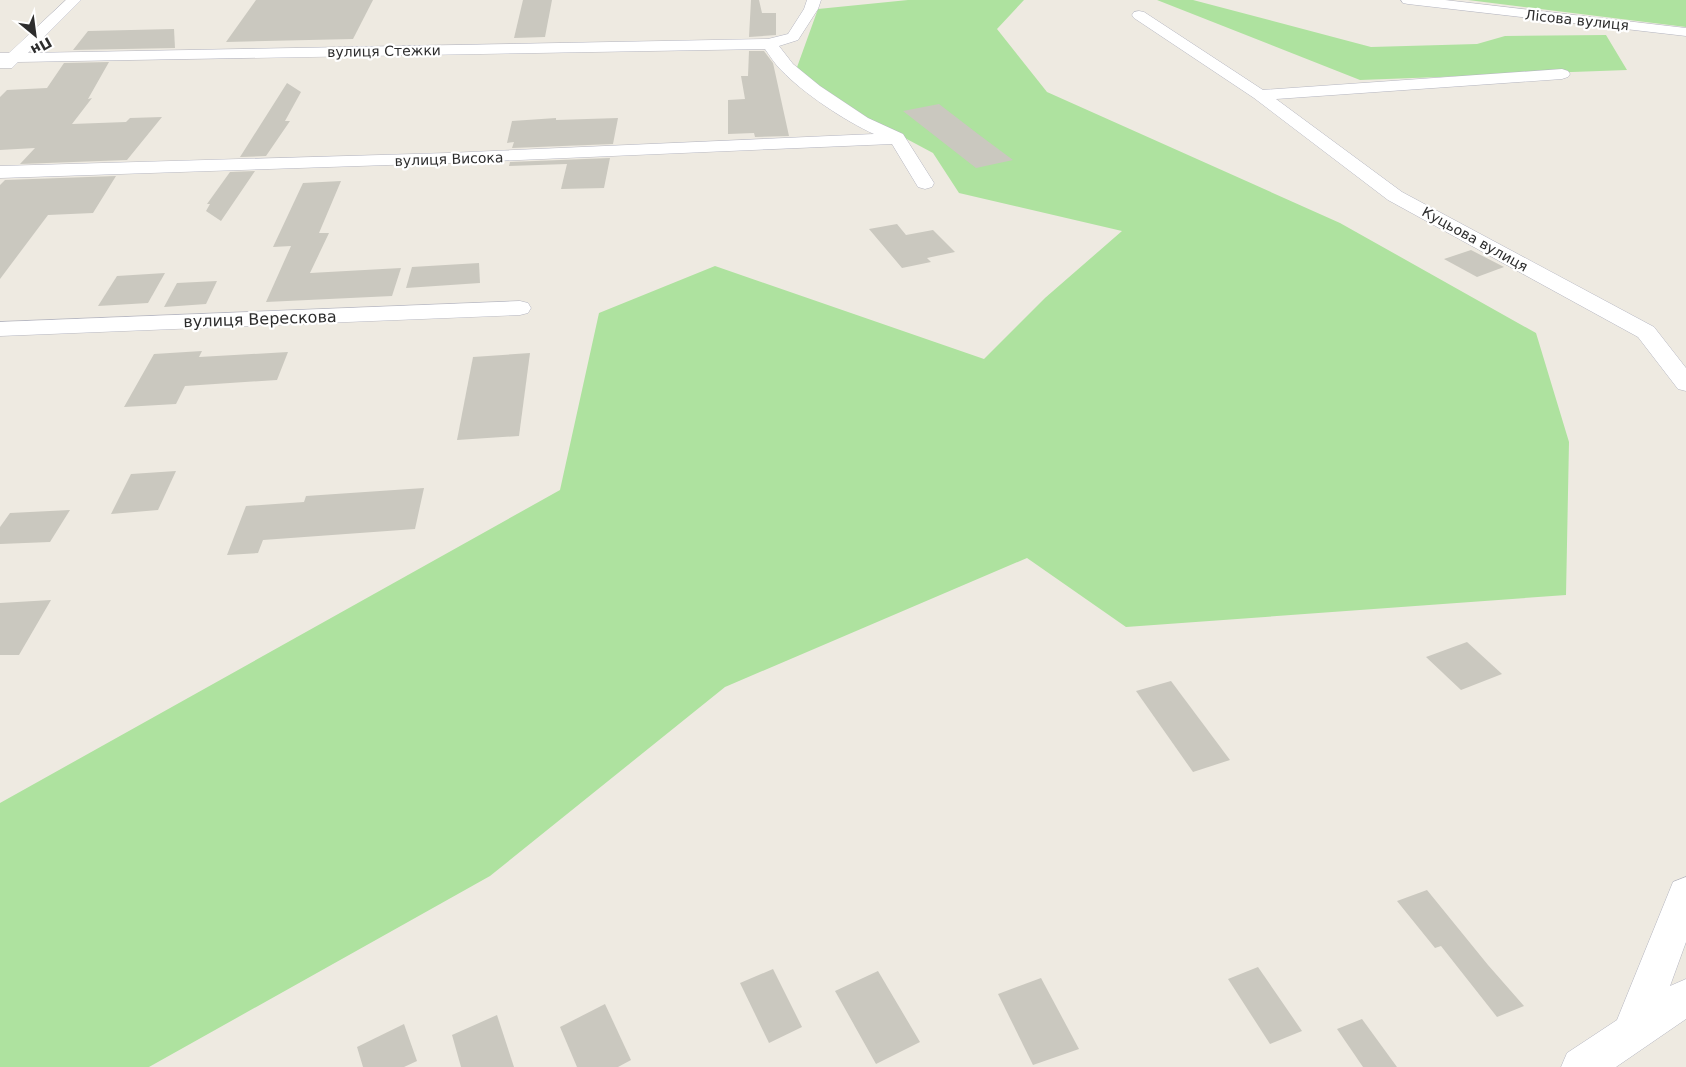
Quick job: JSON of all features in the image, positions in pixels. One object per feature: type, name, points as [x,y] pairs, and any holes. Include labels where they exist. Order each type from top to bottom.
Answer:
[{"type":"street","points":[[0,72],[6,58],[74,0]]},
{"type":"street","name":"вулиця Стежки","points":[[6,58],[769,44],[794,36],[811,9],[814,0]]},
{"type":"street","name":"Лісова вулиця","points":[[1408,0],[1686,32]]},
{"type":"street","name":"Куцьова вулиця","points":[[1139,15],[1260,95],[1396,196],[1646,332],[1686,384]]},
{"type":"street","points":[[769,44],[787,67],[814,89],[862,122],[897,138],[925,183]]},
{"type":"street","points":[[1260,95],[1562,74]]},
{"type":"street","name":"вулиця Висока","points":[[0,172],[403,161],[678,150],[897,138]]},
{"type":"street","name":"вулиця Верескова","points":[[0,329],[520,308]]},
{"type":"street","points":[[1632,1033],[1686,893]]},
{"type":"street","points":[[1581,1067],[1686,997]]},
{"type":"green space","points":[[908,0],[1024,0],[997,29],[1047,92],[1340,223],[1536,333],[1569,442],[1566,595],[1126,627],[1027,558],[725,687],[490,876],[149,1067],[0,1067],[0,803],[560,490],[599,313],[715,266],[984,359],[1045,298],[1122,231],[959,193],[933,153],[843,105],[796,70],[818,9]]},
{"type":"green space","points":[[1157,0],[1193,0],[1371,47],[1477,44],[1505,36],[1606,35],[1627,70],[1360,80]]},
{"type":"green space","points":[[1468,0],[1686,0],[1686,27]]},
{"type":"building","points":[[256,0],[373,0],[353,39],[226,42]]},
{"type":"building","points":[[523,0],[552,0],[545,37],[514,38]]},
{"type":"building","points":[[751,0],[759,0],[762,13],[776,13],[776,35],[749,37]]},
{"type":"building","points":[[174,29],[175,48],[73,50],[88,31]]},
{"type":"building","points":[[749,51],[764,51],[773,63],[789,136],[755,137],[754,133],[728,134],[728,100],[745,99],[741,76],[748,76]]},
{"type":"building","points":[[109,62],[88,99],[92,98],[72,124],[126,122],[130,118],[162,117],[127,160],[20,164],[35,148],[0,150],[0,97],[7,90],[47,88],[64,63]]},
{"type":"building","points":[[287,83],[301,92],[285,121],[290,121],[266,156],[240,157]]},
{"type":"building","points":[[939,104],[1013,160],[976,168],[903,111]]},
{"type":"building","points":[[556,118],[556,120],[618,118],[613,144],[512,148],[514,142],[507,143],[512,121]]},
{"type":"building","points":[[610,158],[604,188],[561,189],[567,164],[509,166],[510,162]]},
{"type":"building","points":[[255,171],[221,221],[206,211],[210,204],[207,204],[230,172]]},
{"type":"building","points":[[116,176],[93,213],[48,215],[0,279],[0,185],[5,180]]},
{"type":"building","points":[[341,181],[319,233],[329,233],[310,273],[401,268],[392,296],[266,302],[291,246],[273,247],[303,183]]},
{"type":"building","points":[[897,224],[906,235],[933,230],[955,252],[927,258],[931,262],[902,268],[869,229]]},
{"type":"building","points":[[1471,250],[1504,267],[1477,277],[1444,259]]},
{"type":"building","points":[[479,263],[480,283],[406,288],[412,267]]},
{"type":"building","points":[[165,273],[148,303],[98,306],[117,276]]},
{"type":"building","points":[[217,281],[206,304],[164,307],[177,283]]},
{"type":"building","points":[[202,351],[199,357],[288,352],[277,380],[185,386],[176,404],[124,407],[154,354]]},
{"type":"building","points":[[530,353],[519,436],[457,440],[473,357]]},
{"type":"building","points":[[176,471],[158,510],[111,514],[131,474]]},
{"type":"building","points":[[424,488],[415,529],[263,540],[258,553],[227,555],[246,506],[304,502],[306,496]]},
{"type":"building","points":[[70,510],[50,542],[0,544],[0,527],[10,513]]},
{"type":"building","points":[[51,600],[19,655],[0,655],[0,603]]},
{"type":"building","points":[[1467,642],[1502,674],[1461,690],[1426,657]]},
{"type":"building","points":[[1171,681],[1230,760],[1193,772],[1136,691]]},
{"type":"building","points":[[1427,890],[1524,1006],[1497,1017],[1441,946],[1435,948],[1397,901]]},
{"type":"building","points":[[1258,967],[1302,1031],[1270,1044],[1228,979]]},
{"type":"building","points":[[773,969],[802,1027],[769,1043],[740,983]]},
{"type":"building","points":[[878,971],[920,1042],[876,1064],[835,991]]},
{"type":"building","points":[[1041,978],[1079,1049],[1033,1065],[998,994]]},
{"type":"building","points":[[605,1004],[631,1060],[618,1067],[577,1067],[560,1027]]},
{"type":"building","points":[[497,1015],[514,1067],[461,1067],[452,1035]]},
{"type":"building","points":[[1362,1019],[1397,1067],[1363,1067],[1337,1029]]},
{"type":"building","points":[[404,1024],[417,1061],[404,1067],[363,1067],[357,1047]]}]
